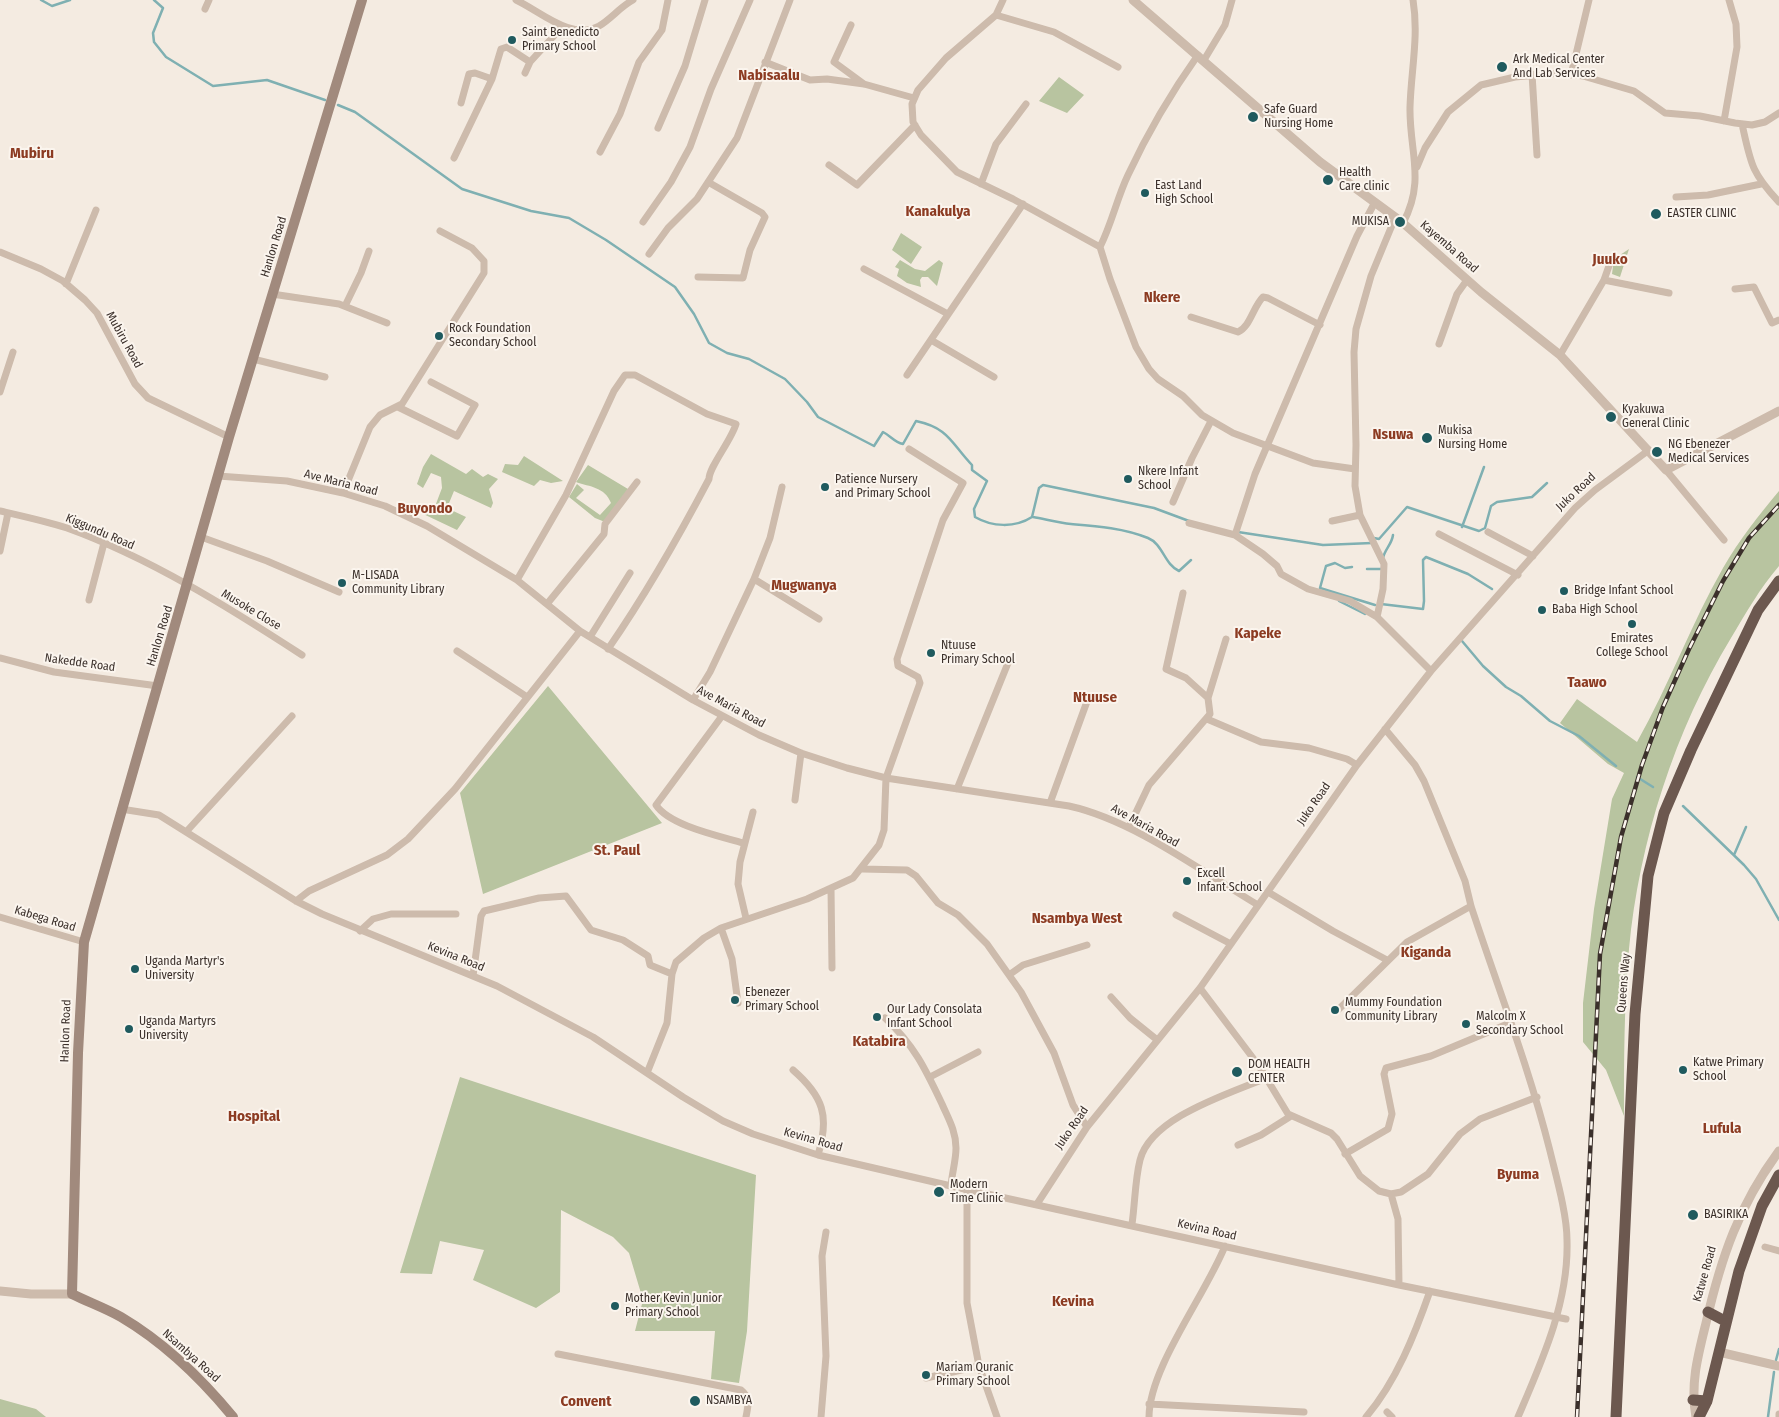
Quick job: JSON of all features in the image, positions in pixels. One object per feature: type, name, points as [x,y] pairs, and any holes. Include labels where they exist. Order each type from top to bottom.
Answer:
[{"type":"highway","name":"Queens Way","points":[[1616,1417],[1634,1024],[1648,876],[1664,813],[1691,750],[1758,610],[1779,581]]},
{"type":"highway","name":"Katwe Road","points":[[1698,1417],[1707,1401],[1726,1321],[1754,1228],[1772,1185],[1779,1175]]},
{"type":"highway","points":[[1708,1312],[1726,1321]]},
{"type":"highway","points":[[1693,1400],[1707,1401]]},
{"type":"main road","name":"Hanlon Road","points":[[72,1294],[78,1034],[84,942],[121,809],[188,585],[228,436],[362,0]]},
{"type":"main road","name":"Nsambya Road","points":[[72,1294],[120,1317],[167,1349],[213,1392],[233,1417]]},
{"type":"street","points":[[204,10],[209,0]]},
{"type":"street","points":[[516,0],[529,3],[563,26],[580,30],[592,29],[633,0]]},
{"type":"street","points":[[600,152],[620,114],[639,62],[662,30],[668,0]]},
{"type":"street","points":[[658,128],[685,66],[705,0]]},
{"type":"street","points":[[643,222],[671,182],[686,154],[711,89],[750,0]]},
{"type":"street","points":[[649,254],[668,228],[697,198],[737,138],[790,0]]},
{"type":"street","points":[[1004,0],[996,15],[946,58],[918,90],[914,98],[912,113],[915,125],[921,135],[953,168],[1100,247],[1136,347],[1149,369],[1211,421],[1233,433],[1313,463],[1355,469]]},
{"type":"street","name":"Kayemba Road","points":[[1133,0],[1320,162],[1399,220],[1468,280],[1560,355],[1666,470],[1724,540]]},
{"type":"street","points":[[1100,247],[1111,226],[1128,174],[1166,101],[1225,25],[1232,0]]},
{"type":"street","points":[[1413,0],[1416,35],[1410,116],[1417,167]]},
{"type":"street","points":[[1571,74],[1589,0]]},
{"type":"street","points":[[1724,121],[1737,47],[1736,24],[1730,0]]},
{"type":"street","points":[[996,15],[1054,32],[1118,67]]},
{"type":"street","points":[[851,25],[834,62],[864,84]]},
{"type":"street","points":[[525,73],[530,62],[563,26]]},
{"type":"street","points":[[454,158],[492,79],[504,47],[530,62]]},
{"type":"street","points":[[765,62],[810,80],[827,79],[864,84],[914,98]]},
{"type":"street","points":[[461,103],[470,74],[474,73],[492,79]]},
{"type":"street","points":[[1532,74],[1537,155]]},
{"type":"street","points":[[1377,618],[1383,589],[1384,564],[1360,515],[1355,486],[1354,352],[1356,329],[1371,276],[1399,220],[1411,205],[1417,167],[1425,148],[1448,112],[1481,85],[1532,74],[1571,74],[1623,87],[1666,113],[1742,124],[1765,122],[1779,113]]},
{"type":"street","points":[[981,184],[996,144],[1026,104]]},
{"type":"street","points":[[1742,124],[1752,165],[1761,184],[1779,202]]},
{"type":"street","points":[[829,165],[857,185],[915,125]]},
{"type":"street","points":[[698,277],[743,278],[750,250],[765,217],[762,213],[708,182]]},
{"type":"street","points":[[1676,197],[1708,195],[1761,184]]},
{"type":"street","points":[[1235,535],[1255,474],[1357,236],[1375,202]]},
{"type":"street","points":[[907,375],[1022,204]]},
{"type":"street","points":[[66,284],[74,270],[96,210]]},
{"type":"street","points":[[343,493],[370,427],[380,415],[398,408],[402,404],[484,273],[484,261],[472,248],[440,231]]},
{"type":"street","points":[[345,306],[359,279],[368,251]]},
{"type":"street","name":"Mubiru Road","points":[[0,252],[41,269],[66,284],[97,312],[142,393],[154,402],[187,419],[228,436]]},
{"type":"street","points":[[1560,355],[1604,280],[1610,263]]},
{"type":"street","points":[[864,269],[948,314]]},
{"type":"street","points":[[1439,344],[1457,294],[1468,280]]},
{"type":"street","points":[[1604,280],[1669,293]]},
{"type":"street","points":[[1735,289],[1754,287],[1770,321],[1772,323],[1779,320]]},
{"type":"street","points":[[272,294],[345,306],[387,323]]},
{"type":"street","points":[[1191,317],[1238,332],[1243,330],[1258,302],[1263,297],[1320,325]]},
{"type":"street","points":[[931,340],[994,377]]},
{"type":"street","points":[[0,392],[13,352]]},
{"type":"street","points":[[253,359],[325,378]]},
{"type":"street","points":[[517,580],[566,495],[614,391],[625,375],[635,375],[707,414],[736,424],[726,448],[710,472],[709,479],[678,538],[640,603],[608,649]]},
{"type":"street","points":[[398,408],[457,436],[474,405],[431,382]]},
{"type":"street","points":[[1666,470],[1779,411]]},
{"type":"street","points":[[1173,502],[1211,421]]},
{"type":"street","points":[[647,1073],[667,1023],[672,974],[676,962],[704,938],[721,928],[746,918],[776,910],[853,878],[862,869],[881,841],[886,778],[920,683],[918,676],[898,666],[897,659],[943,520],[963,483],[909,449]]},
{"type":"street","name":"Juko Road","points":[[1037,1204],[1087,1127],[1156,1039],[1200,988],[1357,765],[1431,671],[1518,575],[1563,521],[1595,490],[1648,450]]},
{"type":"street","name":"Ave Maria Road","points":[[218,476],[287,481],[343,493],[384,506],[427,526],[517,580],[590,638],[693,700],[722,716],[801,753],[856,771],[886,778],[1050,803],[1091,812],[1129,827],[1258,906]]},
{"type":"street","points":[[547,604],[604,534],[604,524],[637,482]]},
{"type":"street","points":[[693,700],[710,672],[754,579],[770,538],[782,487]]},
{"type":"street","name":"Kiggundu Road","points":[[0,511],[66,528],[104,543],[188,585]]},
{"type":"street","points":[[0,551],[8,513]]},
{"type":"street","points":[[1332,521],[1360,515]]},
{"type":"street","points":[[1189,523],[1235,535],[1264,554],[1277,566],[1281,574],[1308,589],[1350,601],[1377,618],[1431,671]]},
{"type":"street","points":[[1488,532],[1533,556]]},
{"type":"street","points":[[1439,534],[1518,575]]},
{"type":"street","points":[[201,537],[267,561],[339,592]]},
{"type":"street","points":[[89,600],[104,543]]},
{"type":"street","points":[[590,638],[630,573]]},
{"type":"street","points":[[754,579],[819,619]]},
{"type":"street","name":"Musoke Close","points":[[188,585],[302,654]]},
{"type":"street","points":[[1183,593],[1166,669],[1186,678],[1208,698]]},
{"type":"street","points":[[296,901],[308,891],[387,855],[408,839],[455,789],[580,631]]},
{"type":"street","points":[[1129,827],[1149,785],[1211,712],[1208,698],[1226,640]]},
{"type":"street","points":[[457,651],[527,697]]},
{"type":"street","name":"Nakedde Road","points":[[0,658],[54,672],[158,686]]},
{"type":"street","points":[[957,789],[1008,664]]},
{"type":"street","points":[[1050,803],[1089,696]]},
{"type":"street","points":[[186,832],[292,716]]},
{"type":"street","points":[[722,716],[656,805],[661,811],[688,827],[743,843]]},
{"type":"street","points":[[1207,719],[1261,742],[1309,748],[1347,759],[1357,765]]},
{"type":"street","points":[[1385,729],[1415,765],[1424,781],[1465,881],[1471,906],[1537,1097],[1555,1172],[1567,1239],[1557,1317],[1518,1417]]},
{"type":"street","points":[[795,800],[801,753]]},
{"type":"street","name":"Kevina Road","points":[[121,809],[159,814],[296,901],[360,931],[497,986],[593,1037],[723,1121],[753,1134],[818,1154],[951,1186],[1132,1224],[1399,1285],[1566,1319]]},
{"type":"street","points":[[746,918],[738,884],[743,843],[754,812]]},
{"type":"street","points":[[862,869],[872,871],[900,868],[907,870],[916,876],[938,904],[958,914],[970,925],[1021,992],[1054,1053],[1073,1105],[1087,1127]]},
{"type":"street","points":[[831,888],[832,968]]},
{"type":"street","points":[[1268,892],[1333,931],[1387,960]]},
{"type":"street","points":[[473,976],[481,916],[484,911],[539,898],[566,896],[591,930],[623,940],[648,956],[650,965],[672,974]]},
{"type":"street","points":[[1338,1009],[1387,960],[1420,934],[1471,906]]},
{"type":"street","points":[[360,931],[373,919],[391,914],[456,914]]},
{"type":"street","points":[[1176,915],[1231,944]]},
{"type":"street","name":"Kabega Road","points":[[0,917],[84,942]]},
{"type":"street","points":[[721,928],[732,959],[738,1003]]},
{"type":"street","points":[[1009,975],[1023,965],[1087,945]]},
{"type":"street","points":[[1200,988],[1266,1078],[1284,1110],[1291,1116],[1331,1133],[1370,1186],[1379,1192],[1391,1194],[1401,1192],[1428,1174],[1460,1134],[1480,1120],[1537,1097]]},
{"type":"street","points":[[1111,997],[1130,1018],[1156,1039]]},
{"type":"street","points":[[885,1018],[910,1042],[930,1077],[953,1127],[956,1148],[951,1186]]},
{"type":"street","points":[[1346,1154],[1388,1129],[1392,1114],[1384,1074],[1386,1068],[1431,1056],[1510,1023]]},
{"type":"street","points":[[930,1077],[978,1052]]},
{"type":"street","points":[[793,1070],[806,1081],[821,1107],[825,1133],[818,1154]]},
{"type":"street","points":[[1132,1224],[1140,1160],[1156,1134],[1165,1126],[1209,1102],[1266,1078]]},
{"type":"street","points":[[1238,1145],[1261,1135],[1291,1116]]},
{"type":"street","name":"Katwe Road","points":[[1698,1417],[1693,1400],[1696,1362],[1708,1312],[1731,1233],[1752,1192],[1779,1151]]},
{"type":"street","points":[[968,1189],[967,1303],[979,1366],[997,1417]]},
{"type":"street","points":[[1391,1194],[1398,1219],[1399,1285]]},
{"type":"street","points":[[821,1417],[826,1356],[822,1256],[826,1232]]},
{"type":"street","points":[[1149,1417],[1149,1404],[1164,1364],[1216,1269],[1225,1246]]},
{"type":"street","points":[[1765,1247],[1779,1251]]},
{"type":"street","points":[[0,1290],[31,1294],[72,1294]]},
{"type":"street","points":[[1366,1417],[1398,1365],[1430,1291]]},
{"type":"street","points":[[1718,1352],[1779,1366]]},
{"type":"street","points":[[558,1354],[741,1390],[746,1394],[749,1401],[746,1417]]},
{"type":"street","points":[[926,1378],[979,1366]]},
{"type":"street","points":[[1149,1404],[1304,1412]]},
{"type":"green space","points":[[1059,77],[1084,95],[1067,113],[1039,101]]},
{"type":"green space","points":[[901,233],[922,247],[911,264],[892,250]]},
{"type":"green space","points":[[1629,249],[1620,277],[1612,274],[1614,259]]},
{"type":"green space","points":[[900,260],[915,269],[925,271],[939,260],[943,263],[937,286],[928,277],[922,277],[920,280],[921,287],[907,283],[897,276],[899,269],[895,267]]},
{"type":"green space","points":[[431,454],[466,474],[472,469],[483,477],[488,474],[498,479],[489,489],[493,503],[491,508],[454,491],[447,508],[466,517],[457,530],[417,511],[417,505],[434,509],[442,488],[441,477],[431,473],[423,488],[417,484],[423,467]]},
{"type":"green space","points":[[524,456],[563,481],[551,483],[540,480],[534,486],[502,472],[505,464],[518,465]]},
{"type":"green space","points":[[588,465],[628,489],[605,522],[595,518],[569,497],[577,484],[584,490],[576,498],[600,515],[611,503],[601,491],[576,482]]},
{"type":"green space","points":[[1779,491],[1779,566],[1759,592],[1742,619],[1711,673],[1693,710],[1663,788],[1641,868],[1627,970],[1624,1116],[1606,1070],[1583,1042],[1583,1003],[1594,909],[1612,799],[1624,773],[1608,764],[1560,723],[1577,699],[1637,742],[1711,589],[1736,548]]},
{"type":"green space","points":[[548,686],[662,823],[483,894],[460,793]]},
{"type":"green space","points":[[460,1077],[756,1175],[747,1331],[739,1383],[711,1379],[715,1331],[635,1331],[643,1300],[629,1253],[613,1237],[561,1210],[560,1292],[536,1308],[473,1280],[484,1250],[440,1241],[432,1274],[400,1273]]},
{"type":"green space","points":[[0,1399],[36,1409],[46,1417],[0,1417]]},
{"type":"waterway","points":[[41,0],[52,6],[70,0]]},
{"type":"waterway","points":[[154,0],[163,8],[153,33],[154,42],[166,57],[213,86],[267,80],[325,100]]},
{"type":"waterway","points":[[338,105],[355,112],[462,189],[531,211],[569,218],[606,240],[675,287],[694,314],[709,343],[727,353],[749,359],[785,379],[807,402],[818,417],[874,446],[883,432],[903,444],[916,421],[943,432],[972,465],[972,470],[987,481],[974,509],[975,517],[989,523],[1004,525],[1025,521],[1032,517],[1039,488],[1043,485],[1154,508],[1189,521]]},
{"type":"waterway","points":[[1462,527],[1484,467]]},
{"type":"waterway","points":[[1374,538],[1379,539],[1407,507],[1479,531],[1485,528],[1491,506],[1497,502],[1532,497],[1547,483]]},
{"type":"waterway","points":[[1033,517],[1120,530],[1148,538],[1157,545],[1170,564],[1179,571],[1191,560]]},
{"type":"waterway","points":[[1238,532],[1323,545],[1372,543]]},
{"type":"waterway","points":[[1383,558],[1393,535]]},
{"type":"waterway","points":[[1381,604],[1423,609],[1423,560],[1426,557],[1468,574],[1492,589]]},
{"type":"waterway","points":[[1352,567],[1345,568],[1335,563],[1326,566],[1320,588],[1375,605]]},
{"type":"waterway","points":[[1367,569],[1382,569]]},
{"type":"waterway","points":[[1339,601],[1365,614]]},
{"type":"waterway","points":[[1462,641],[1483,666],[1506,687],[1521,696],[1550,721],[1579,736],[1616,766]]},
{"type":"waterway","points":[[1637,777],[1653,787]]},
{"type":"waterway","points":[[1683,806],[1756,879],[1779,920]]},
{"type":"waterway","points":[[1734,855],[1746,827]]},
{"type":"waterway","points":[[1776,1360],[1779,1349]]},
{"type":"waterway","points":[[1768,1417],[1774,1372]]},
{"type":"railway","points":[[1577,1417],[1600,954],[1621,837],[1642,765],[1663,707],[1689,649],[1723,581],[1749,538],[1779,505]]},
{"type":"place","name":"Saint Benedicto Primary School","points":[[512,40]]},
{"type":"place","name":"Ark Medical Center And Lab Services","points":[[1502,67]]},
{"type":"place","name":"Safe Guard Nursing Home","points":[[1253,117]]},
{"type":"place","name":"Health Care clinic","points":[[1328,180]]},
{"type":"place","name":"East Land High School","points":[[1145,193]]},
{"type":"place","name":"EASTER CLINIC","points":[[1656,214]]},
{"type":"place","name":"MUKISA","points":[[1400,222]]},
{"type":"place","name":"Rock Foundation Secondary School","points":[[439,336]]},
{"type":"place","name":"Kyakuwa General Clinic","points":[[1611,417]]},
{"type":"place","name":"Mukisa Nursing Home","points":[[1427,438]]},
{"type":"place","name":"NG Ebenezer Medical Services","points":[[1657,452]]},
{"type":"place","name":"Nkere Infant School","points":[[1128,479]]},
{"type":"place","name":"Patience Nursery and Primary School","points":[[825,487]]},
{"type":"place","name":"M-LISADA Community Library","points":[[342,583]]},
{"type":"place","name":"Bridge Infant School","points":[[1564,591]]},
{"type":"place","name":"Baba High School","points":[[1542,610]]},
{"type":"place","name":"Emirates College School","points":[[1632,624]]},
{"type":"place","name":"Ntuuse Primary School","points":[[931,653]]},
{"type":"place","name":"Excell Infant School","points":[[1187,881]]},
{"type":"place","name":"Uganda Martyr's University","points":[[135,969]]},
{"type":"place","name":"Ebenezer Primary School","points":[[735,1000]]},
{"type":"place","name":"Mummy Foundation Community Library","points":[[1335,1010]]},
{"type":"place","name":"Our Lady Consolata Infant School","points":[[877,1017]]},
{"type":"place","name":"Malcolm X Secondary School","points":[[1466,1024]]},
{"type":"place","name":"Uganda Martyrs University","points":[[129,1029]]},
{"type":"place","name":"Katwe Primary School","points":[[1683,1070]]},
{"type":"place","name":"DOM HEALTH CENTER","points":[[1237,1072]]},
{"type":"place","name":"Modern Time Clinic","points":[[939,1192]]},
{"type":"place","name":"BASIRIKA","points":[[1693,1215]]},
{"type":"place","name":"Mother Kevin Junior Primary School","points":[[615,1306]]},
{"type":"place","name":"Mariam Quranic Primary School","points":[[926,1375]]},
{"type":"place","name":"NSAMBYA","points":[[695,1401]]},
{"type":"district","name":"Nabisaalu","points":[[769,76]]},
{"type":"district","name":"Mubiru","points":[[32,154]]},
{"type":"district","name":"Kanakulya","points":[[938,212]]},
{"type":"district","name":"Juuko","points":[[1610,260]]},
{"type":"district","name":"Nkere","points":[[1162,298]]},
{"type":"district","name":"Nsuwa","points":[[1393,435]]},
{"type":"district","name":"Buyondo","points":[[425,509]]},
{"type":"district","name":"Mugwanya","points":[[804,586]]},
{"type":"district","name":"Kapeke","points":[[1258,634]]},
{"type":"district","name":"Taawo","points":[[1587,683]]},
{"type":"district","name":"Ntuuse","points":[[1095,698]]},
{"type":"district","name":"St. Paul","points":[[617,851]]},
{"type":"district","name":"Nsambya West","points":[[1077,919]]},
{"type":"district","name":"Kiganda","points":[[1426,953]]},
{"type":"district","name":"Katabira","points":[[879,1042]]},
{"type":"district","name":"Hospital","points":[[254,1117]]},
{"type":"district","name":"Lufula","points":[[1722,1129]]},
{"type":"district","name":"Byuma","points":[[1518,1175]]},
{"type":"district","name":"Kevina","points":[[1073,1302]]},
{"type":"district","name":"Convent","points":[[586,1402]]}]
